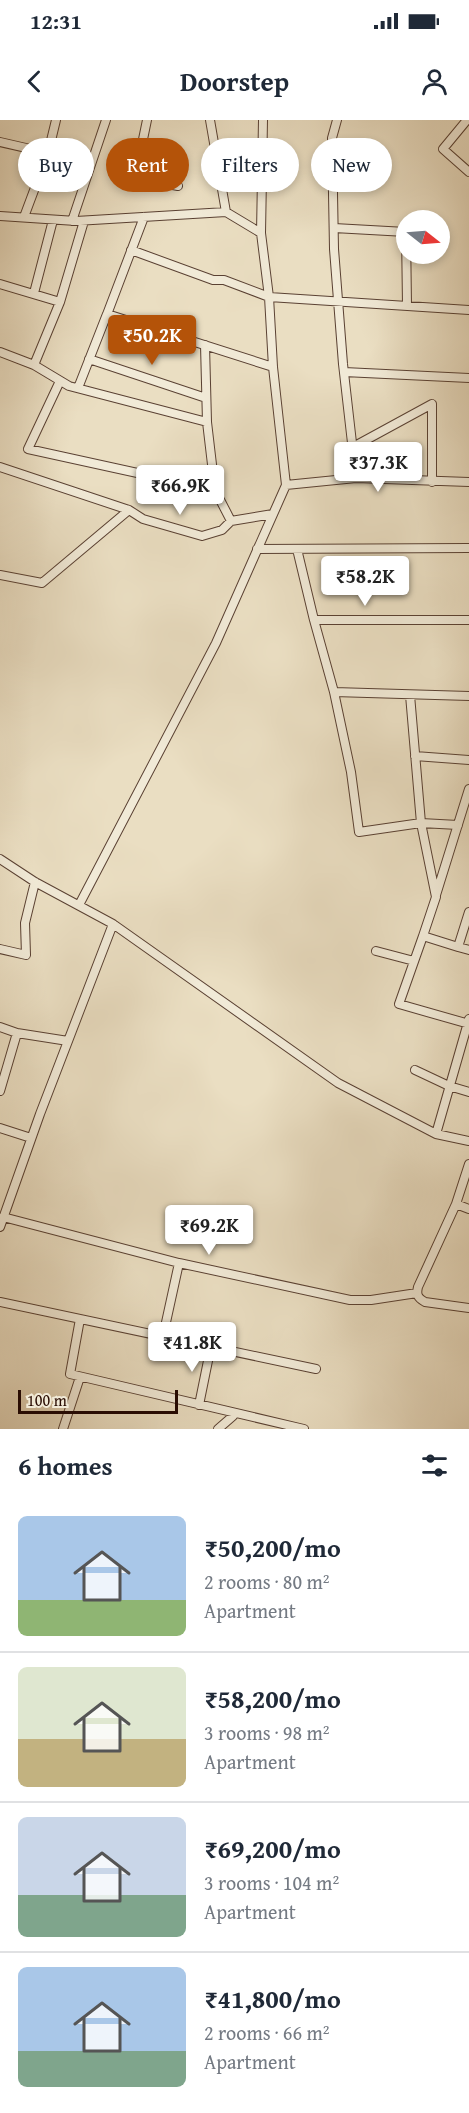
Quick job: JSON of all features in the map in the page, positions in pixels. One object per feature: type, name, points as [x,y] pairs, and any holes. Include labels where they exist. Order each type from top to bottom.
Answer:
[{"type":"street","points":[[52,138],[56,120]]},
{"type":"street","points":[[72,221],[106,120]]},
{"type":"street","points":[[143,138],[147,120]]},
{"type":"street","points":[[210,120],[226,212]]},
{"type":"street","points":[[79,904],[216,642],[286,485],[261,233],[263,120]]},
{"type":"street","points":[[337,120],[332,138],[334,228],[344,372],[356,478]]},
{"type":"street","points":[[467,120],[443,149],[469,172]]},
{"type":"street","points":[[0,142],[18,146]]},
{"type":"street","points":[[24,218],[34,192]]},
{"type":"street","points":[[1,219],[84,221],[226,212],[261,233]]},
{"type":"street","points":[[78,388],[144,217]]},
{"type":"street","points":[[34,293],[53,220]]},
{"type":"street","points":[[34,365],[60,302],[84,221]]},
{"type":"street","points":[[334,228],[396,231]]},
{"type":"street","points":[[131,250],[213,280],[224,280],[269,297],[469,310]]},
{"type":"street","points":[[406,264],[407,305]]},
{"type":"street","points":[[0,284],[60,302]]},
{"type":"street","points":[[106,317],[107,314],[273,367]]},
{"type":"street","points":[[204,345],[207,422],[215,490],[231,521]]},
{"type":"street","points":[[0,352],[34,365],[60,381],[78,388],[207,422]]},
{"type":"street","points":[[89,359],[206,398]]},
{"type":"street","points":[[344,372],[469,378]]},
{"type":"street","points":[[60,381],[28,449],[215,490]]},
{"type":"street","points":[[353,447],[432,404],[432,482]]},
{"type":"street","points":[[0,467],[129,510],[143,519],[201,536],[222,530],[231,521],[273,514]]},
{"type":"street","points":[[286,485],[356,478],[469,482]]},
{"type":"street","points":[[0,575],[42,584],[129,510]]},
{"type":"street","points":[[257,549],[469,548]]},
{"type":"street","points":[[297,549],[334,692],[351,772],[359,832],[420,823],[458,825]]},
{"type":"street","points":[[314,620],[469,620]]},
{"type":"street","points":[[334,692],[469,696]]},
{"type":"street","points":[[410,695],[420,823],[436,897]]},
{"type":"street","points":[[415,756],[469,760]]},
{"type":"street","points":[[436,1134],[469,1022],[399,1004],[458,825],[467,805],[469,789]]},
{"type":"street","points":[[0,859],[35,882],[113,924],[338,1083],[436,1134],[469,1141]]},
{"type":"street","points":[[0,949],[26,955],[25,923],[35,882]]},
{"type":"street","points":[[458,946],[469,912]]},
{"type":"street","points":[[0,1227],[31,1138],[113,924]]},
{"type":"street","points":[[423,936],[469,950]]},
{"type":"street","points":[[376,951],[414,961]]},
{"type":"street","points":[[0,1027],[68,1041]]},
{"type":"street","points":[[0,1091],[17,1032]]},
{"type":"street","points":[[415,1070],[449,1086],[469,1092]]},
{"type":"street","points":[[0,1128],[31,1138]]},
{"type":"street","points":[[469,1164],[456,1204],[417,1293],[425,1302],[469,1308]]},
{"type":"street","points":[[456,1204],[469,1209]]},
{"type":"street","points":[[3,1217],[179,1263],[361,1301],[417,1293]]},
{"type":"street","points":[[163,1336],[179,1263]]},
{"type":"street","points":[[0,1302],[316,1369]]},
{"type":"street","points":[[81,1319],[70,1374],[304,1429]]},
{"type":"street","points":[[200,1405],[211,1346]]},
{"type":"street","points":[[63,1429],[80,1377]]},
{"type":"street","points":[[218,1429],[233,1416]]}]
